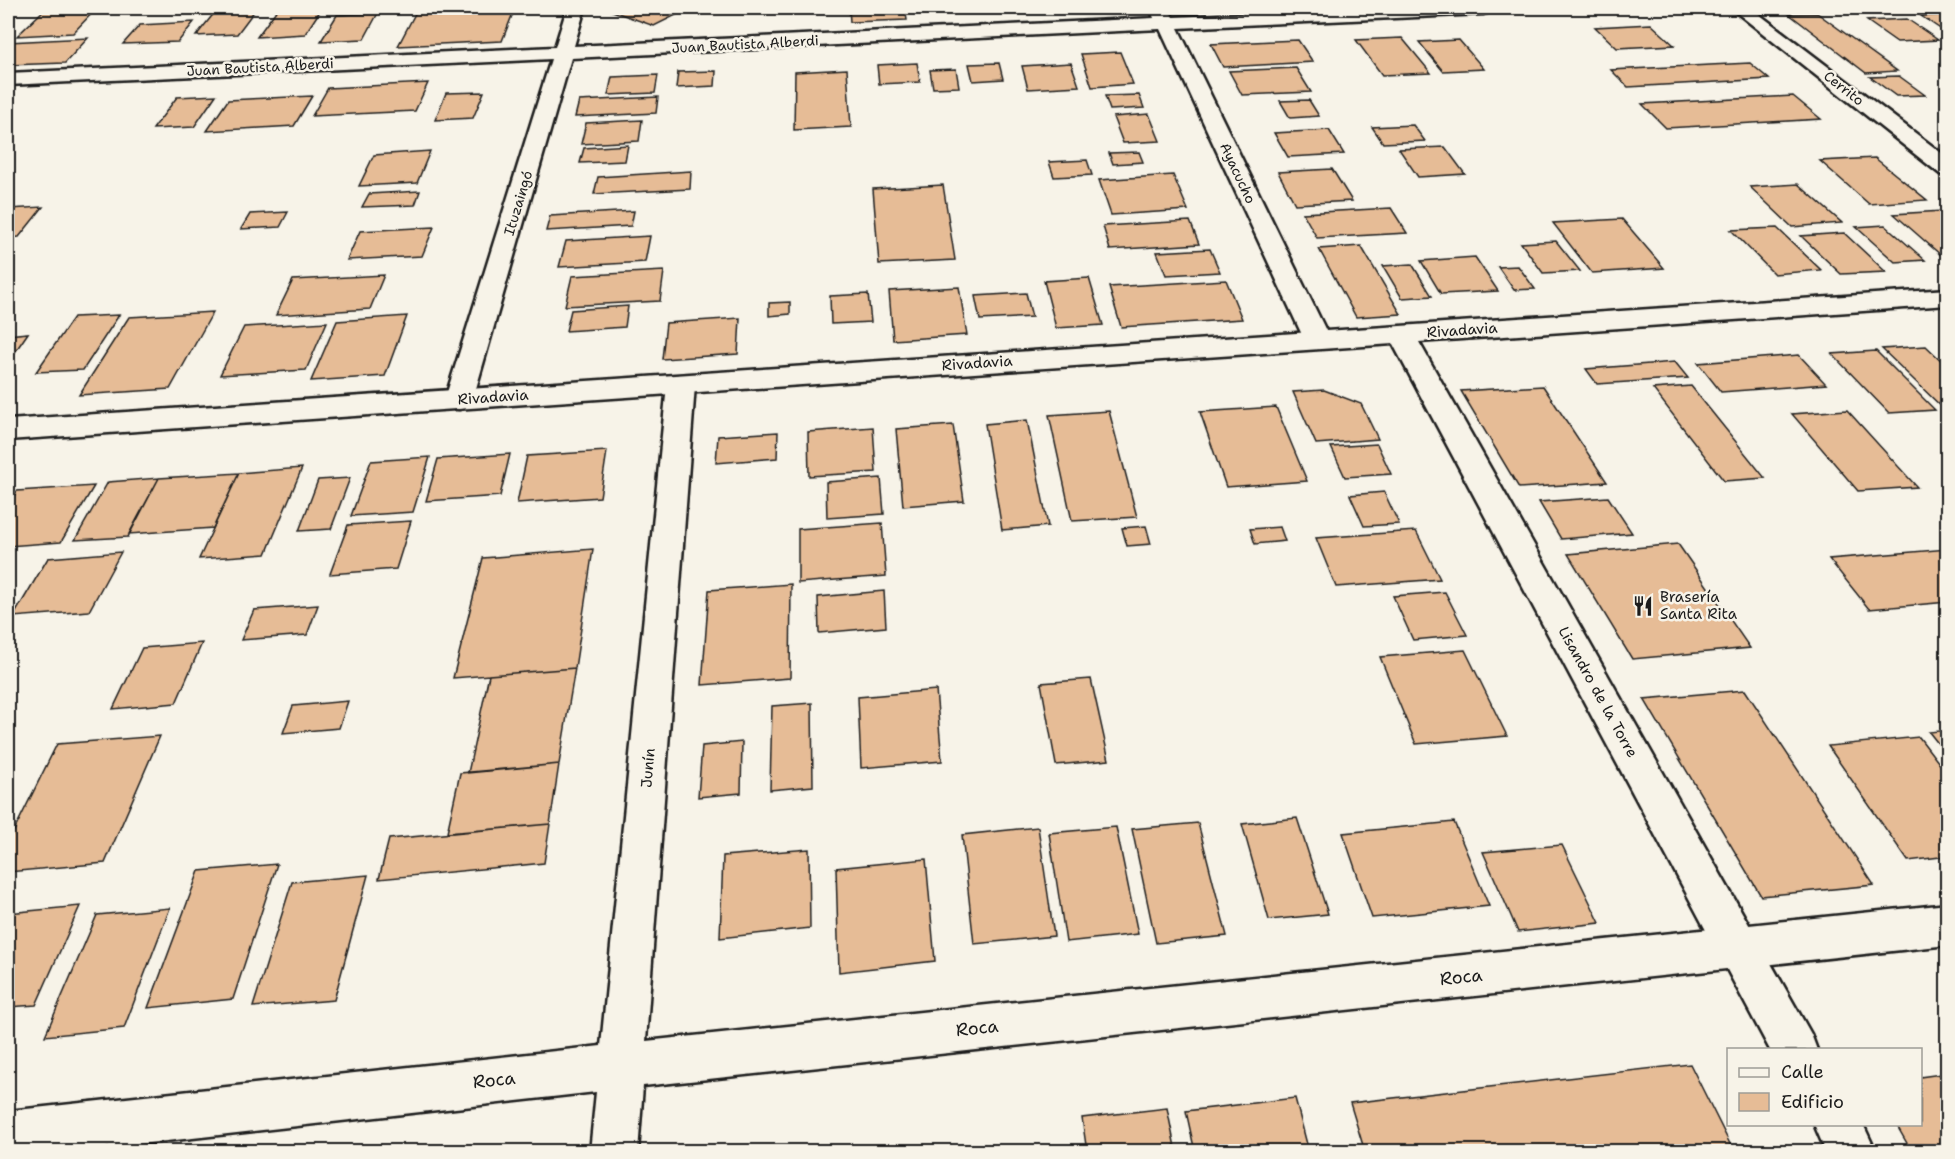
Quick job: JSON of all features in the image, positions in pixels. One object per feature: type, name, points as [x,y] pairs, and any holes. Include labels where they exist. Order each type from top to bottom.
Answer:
[{"type":"street","name":"Ituzaingó","points":[[459,399],[576,8]]},
{"type":"street","name":"Juan Bautista Alberdi","points":[[8,79],[564,52],[1163,16],[1483,8]]},
{"type":"street","name":"Cerrito","points":[[1740,8],[1947,169]]},
{"type":"street","name":"Ayacucho","points":[[1163,16],[1317,339]]},
{"type":"street","name":"Rivadavia","points":[[8,430],[1947,297]]},
{"type":"street","name":"Lisandro de la Torre","points":[[1401,334],[1794,1048]]},
{"type":"street","name":"Junín","points":[[614,1152],[681,385]]},
{"type":"street","name":"Roca","points":[[8,1135],[622,1066],[1947,924]]},
{"type":"street","points":[[1838,1126],[1852,1152]]},
{"type":"building","points":[[46,8],[97,8],[73,33],[17,36]]},
{"type":"building","points":[[278,8],[322,8],[305,34],[257,37]]},
{"type":"building","points":[[418,8],[515,8],[502,41],[398,46]]},
{"type":"building","points":[[604,8],[690,8],[654,26]]},
{"type":"building","points":[[849,8],[905,8],[907,20],[850,22]]},
{"type":"building","points":[[255,10],[237,34],[196,36],[215,12]]},
{"type":"building","points":[[378,13],[364,39],[321,41],[337,15]]},
{"type":"building","points":[[1817,13],[1897,71],[1866,73],[1789,14]]},
{"type":"building","points":[[1946,15],[1948,34],[1921,16]]},
{"type":"building","points":[[1907,19],[1938,40],[1897,42],[1867,21]]},
{"type":"building","points":[[194,22],[178,42],[123,44],[140,25]]},
{"type":"building","points":[[1651,24],[1674,45],[1617,48],[1595,27]]},
{"type":"building","points":[[88,38],[65,63],[8,65],[8,42]]},
{"type":"building","points":[[1402,38],[1431,73],[1382,75],[1356,40]]},
{"type":"building","points":[[1298,40],[1313,62],[1223,67],[1211,44]]},
{"type":"building","points":[[1459,40],[1484,69],[1443,71],[1419,42]]},
{"type":"building","points":[[1120,52],[1133,84],[1092,87],[1081,54]]},
{"type":"building","points":[[917,63],[920,82],[879,84],[877,65]]},
{"type":"building","points":[[999,63],[1003,79],[973,81],[969,64]]},
{"type":"building","points":[[1071,63],[1079,86],[1028,89],[1022,66]]},
{"type":"building","points":[[1750,63],[1769,79],[1628,87],[1611,70]]},
{"type":"building","points":[[1296,68],[1311,92],[1242,95],[1229,71]]},
{"type":"building","points":[[847,69],[851,127],[794,130],[795,72]]},
{"type":"building","points":[[956,69],[959,87],[933,88],[930,70]]},
{"type":"building","points":[[716,71],[715,86],[676,88],[678,72]]},
{"type":"building","points":[[658,75],[655,93],[608,95],[612,77]]},
{"type":"building","points":[[1899,76],[1925,95],[1896,96],[1870,77]]},
{"type":"building","points":[[428,83],[415,111],[312,116],[328,88]]},
{"type":"building","points":[[484,92],[473,118],[435,120],[446,93]]},
{"type":"building","points":[[216,95],[194,127],[153,129],[177,97]]},
{"type":"building","points":[[1139,95],[1144,108],[1110,110],[1105,96]]},
{"type":"building","points":[[312,96],[294,126],[207,131],[228,100]]},
{"type":"building","points":[[1793,96],[1821,119],[1666,128],[1642,104]]},
{"type":"building","points":[[658,97],[656,113],[575,117],[579,101]]},
{"type":"building","points":[[1309,100],[1319,116],[1290,118],[1280,101]]},
{"type":"building","points":[[1149,114],[1160,141],[1123,143],[1113,117]]},
{"type":"building","points":[[642,120],[639,141],[581,144],[586,123]]},
{"type":"building","points":[[1413,125],[1425,141],[1383,143],[1372,127]]},
{"type":"building","points":[[1329,130],[1344,154],[1288,157],[1274,133]]},
{"type":"building","points":[[628,145],[625,161],[580,163],[584,148]]},
{"type":"building","points":[[1445,147],[1465,174],[1418,177],[1399,149]]},
{"type":"building","points":[[430,151],[417,183],[359,186],[374,155]]},
{"type":"building","points":[[1139,152],[1143,162],[1113,164],[1109,153]]},
{"type":"building","points":[[1875,158],[1927,200],[1869,204],[1820,161]]},
{"type":"building","points":[[1087,160],[1092,175],[1054,177],[1049,162]]},
{"type":"building","points":[[1332,169],[1352,201],[1295,204],[1278,172]]},
{"type":"building","points":[[691,171],[690,189],[594,194],[598,177]]},
{"type":"building","points":[[1173,175],[1188,210],[1111,215],[1099,180]]},
{"type":"building","points":[[1798,184],[1842,223],[1792,227],[1750,187]]},
{"type":"building","points":[[943,185],[955,260],[879,264],[873,189]]},
{"type":"building","points":[[420,191],[415,205],[362,207],[369,194]]},
{"type":"building","points":[[43,207],[19,237],[8,238],[8,209]]},
{"type":"building","points":[[1391,208],[1407,233],[1317,238],[1303,213]]},
{"type":"building","points":[[634,211],[631,226],[546,231],[550,216]]},
{"type":"building","points":[[1943,211],[1948,215],[1948,255],[1942,256],[1894,214]]},
{"type":"building","points":[[288,212],[280,227],[241,229],[250,214]]},
{"type":"building","points":[[1622,219],[1664,268],[1592,273],[1553,223]]},
{"type":"building","points":[[1190,221],[1199,244],[1110,250],[1103,226]]},
{"type":"building","points":[[1885,225],[1925,260],[1895,262],[1856,227]]},
{"type":"building","points":[[434,227],[422,256],[347,260],[360,231]]},
{"type":"building","points":[[1777,228],[1821,270],[1774,274],[1731,230]]},
{"type":"building","points":[[1844,233],[1886,272],[1841,274],[1801,236]]},
{"type":"building","points":[[650,236],[645,262],[559,267],[566,241]]},
{"type":"building","points":[[1556,241],[1580,271],[1543,273],[1521,243]]},
{"type":"building","points":[[1361,246],[1401,314],[1356,317],[1319,249]]},
{"type":"building","points":[[1210,249],[1220,272],[1166,275],[1157,252]]},
{"type":"building","points":[[1475,257],[1498,291],[1441,294],[1421,261]]},
{"type":"building","points":[[1412,264],[1432,296],[1402,298],[1383,266]]},
{"type":"building","points":[[1518,266],[1535,289],[1514,290],[1498,267]]},
{"type":"building","points":[[664,271],[660,301],[565,306],[572,276]]},
{"type":"building","points":[[384,275],[370,309],[276,315],[293,280]]},
{"type":"building","points":[[1089,278],[1103,325],[1056,328],[1044,281]]},
{"type":"building","points":[[1226,280],[1242,319],[1121,327],[1109,287]]},
{"type":"building","points":[[959,287],[967,335],[893,340],[889,291]]},
{"type":"building","points":[[1026,293],[1032,317],[980,320],[975,296]]},
{"type":"building","points":[[868,294],[871,322],[831,324],[830,296]]},
{"type":"building","points":[[790,302],[790,314],[769,316],[769,303]]},
{"type":"building","points":[[628,306],[625,327],[566,331],[571,310]]},
{"type":"building","points":[[213,312],[170,389],[79,395],[129,317]]},
{"type":"building","points":[[119,315],[83,370],[36,372],[74,317]]},
{"type":"building","points":[[407,316],[385,376],[311,381],[337,321]]},
{"type":"building","points":[[740,318],[738,354],[662,359],[666,323]]},
{"type":"building","points":[[327,322],[306,370],[220,375],[244,327]]},
{"type":"building","points":[[28,333],[8,362],[8,335]]},
{"type":"building","points":[[1926,346],[1948,367],[1948,413],[1882,349]]},
{"type":"building","points":[[1876,351],[1935,410],[1889,413],[1832,354]]},
{"type":"building","points":[[1799,355],[1826,384],[1721,392],[1698,363]]},
{"type":"building","points":[[1675,362],[1688,378],[1597,384],[1586,369]]},
{"type":"building","points":[[1543,386],[1607,482],[1519,488],[1461,391]]},
{"type":"building","points":[[1691,386],[1765,478],[1724,481],[1653,389]]},
{"type":"building","points":[[1324,390],[1361,404],[1378,439],[1316,444],[1293,392]]},
{"type":"building","points":[[1276,407],[1307,481],[1226,487],[1200,412]]},
{"type":"building","points":[[1847,410],[1917,487],[1858,491],[1792,414]]},
{"type":"building","points":[[1109,411],[1137,517],[1072,521],[1049,415]]},
{"type":"building","points":[[1027,420],[1048,526],[1002,530],[985,424]]},
{"type":"building","points":[[953,425],[964,501],[903,506],[896,429]]},
{"type":"building","points":[[873,427],[876,472],[809,476],[808,432]]},
{"type":"building","points":[[778,432],[777,458],[716,463],[718,436]]},
{"type":"building","points":[[1377,444],[1391,474],[1345,477],[1331,447]]},
{"type":"building","points":[[607,451],[600,497],[517,503],[527,456]]},
{"type":"building","points":[[510,454],[500,496],[426,501],[438,459]]},
{"type":"building","points":[[430,457],[413,512],[351,516],[371,461]]},
{"type":"building","points":[[302,468],[266,554],[199,559],[239,473]]},
{"type":"building","points":[[239,473],[213,528],[129,534],[159,478]]},
{"type":"building","points":[[159,478],[128,537],[75,540],[108,482]]},
{"type":"building","points":[[350,478],[331,529],[299,531],[318,480]]},
{"type":"building","points":[[881,478],[884,514],[827,518],[826,482]]},
{"type":"building","points":[[94,486],[61,542],[8,546],[8,505],[17,491]]},
{"type":"building","points":[[1384,492],[1399,524],[1364,526],[1350,495]]},
{"type":"building","points":[[1608,497],[1632,533],[1561,539],[1539,502]]},
{"type":"building","points":[[411,521],[396,569],[330,574],[348,525]]},
{"type":"building","points":[[882,523],[886,576],[798,583],[798,529]]},
{"type":"building","points":[[1146,526],[1151,544],[1127,546],[1122,528]]},
{"type":"building","points":[[1280,527],[1285,541],[1255,544],[1250,529]]},
{"type":"building","points":[[1416,531],[1440,579],[1336,587],[1316,538]]},
{"type":"building","points":[[1678,544],[1750,648],[1632,659],[1568,554]]},
{"type":"building","points":[[593,549],[575,668],[453,678],[483,558]]},
{"type":"building","points":[[1948,549],[1948,602],[1869,609],[1829,559]]},
{"type":"building","points":[[121,552],[89,611],[13,617],[48,558]]},
{"type":"building","points":[[791,584],[790,678],[702,685],[709,590]]},
{"type":"building","points":[[884,591],[886,627],[819,633],[818,597]]},
{"type":"building","points":[[1445,592],[1467,635],[1413,640],[1393,596]]},
{"type":"building","points":[[318,605],[307,635],[241,640],[254,610]]},
{"type":"building","points":[[202,643],[176,703],[113,709],[142,648]]},
{"type":"building","points":[[1465,650],[1507,736],[1416,744],[1380,657]]},
{"type":"building","points":[[575,668],[559,764],[468,773],[489,675]]},
{"type":"building","points":[[1091,679],[1109,760],[1056,765],[1041,683]]},
{"type":"building","points":[[936,690],[942,761],[861,768],[858,697]]},
{"type":"building","points":[[1745,690],[1874,885],[1761,896],[1644,699]]},
{"type":"building","points":[[348,701],[339,728],[283,733],[293,706]]},
{"type":"building","points":[[812,703],[813,786],[770,790],[772,706]]},
{"type":"building","points":[[1948,730],[1948,756],[1929,732]]},
{"type":"building","points":[[160,736],[105,863],[8,872],[8,843],[57,744]]},
{"type":"building","points":[[1919,737],[1948,775],[1948,856],[1908,861],[1828,746]]},
{"type":"building","points":[[742,742],[741,793],[698,797],[702,746]]},
{"type":"building","points":[[559,764],[550,824],[447,833],[460,773]]},
{"type":"building","points":[[1297,818],[1328,914],[1269,920],[1242,824]]},
{"type":"building","points":[[1454,822],[1489,906],[1372,918],[1343,833]]},
{"type":"building","points":[[1198,823],[1227,936],[1156,943],[1132,829]]},
{"type":"building","points":[[550,824],[544,863],[379,879],[389,839]]},
{"type":"building","points":[[1038,827],[1054,936],[974,944],[962,835]]},
{"type":"building","points":[[1116,827],[1138,934],[1066,942],[1049,833]]},
{"type":"building","points":[[1562,845],[1600,923],[1518,932],[1483,852]]},
{"type":"building","points":[[809,849],[810,928],[720,938],[723,856]]},
{"type":"building","points":[[926,859],[935,961],[839,972],[836,868]]},
{"type":"building","points":[[277,864],[233,999],[148,1008],[199,871]]},
{"type":"building","points":[[368,875],[334,1000],[253,1007],[292,882]]},
{"type":"building","points":[[80,906],[36,1005],[8,1007],[8,913]]},
{"type":"building","points":[[170,908],[124,1028],[45,1036],[97,915]]},
{"type":"building","points":[[1690,1064],[1734,1152],[1365,1152],[1350,1103]]},
{"type":"building","points":[[1948,1073],[1948,1152],[1912,1152],[1897,1126],[1922,1126],[1922,1077]]},
{"type":"building","points":[[1295,1098],[1309,1152],[1195,1152],[1186,1111]]},
{"type":"building","points":[[1167,1108],[1176,1152],[1087,1152],[1082,1118]]},
{"type":"place","name":"Brasería Santa Rita","points":[[1643,606]]}]
